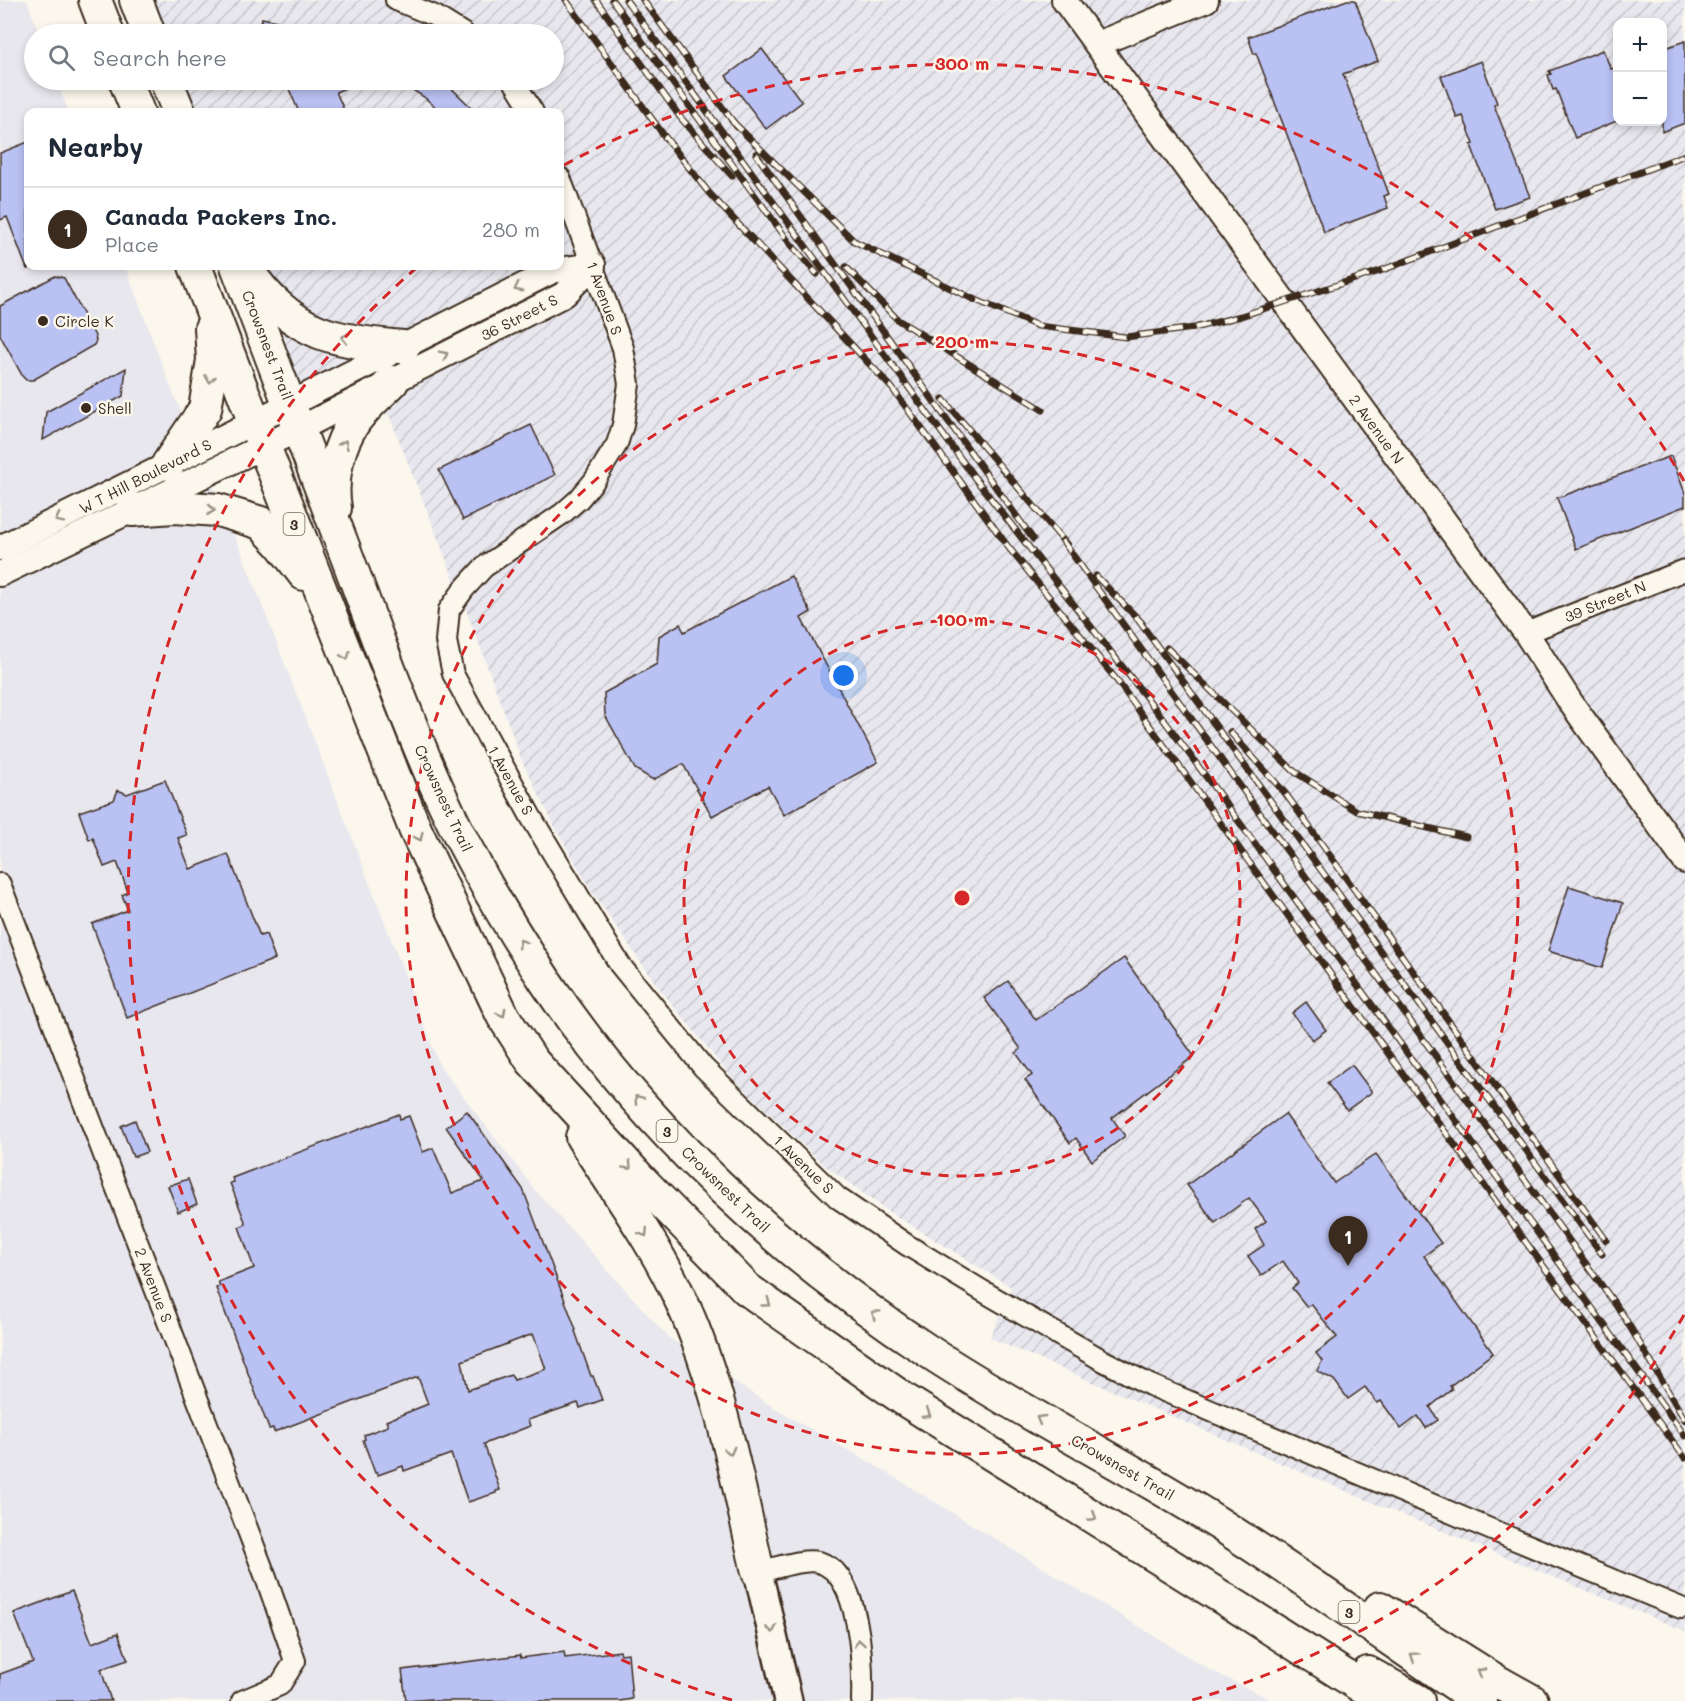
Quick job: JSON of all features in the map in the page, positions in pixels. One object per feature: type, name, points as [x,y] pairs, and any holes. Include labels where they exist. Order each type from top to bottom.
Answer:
[{"type":"highway","points":[[95,0],[104,24]]},
{"type":"highway","points":[[136,0],[145,24]]},
{"type":"highway","points":[[129,90],[136,108]]},
{"type":"highway","points":[[170,90],[177,108]]},
{"type":"highway","name":"3","points":[[197,270],[415,829],[503,1016],[532,1061],[640,1179],[747,1289],[904,1400],[1384,1701]]},
{"type":"highway","name":"Crowsnest Trail","points":[[239,270],[406,714],[437,788],[476,864],[546,982],[589,1042],[640,1101],[738,1204],[802,1260],[850,1296],[928,1351],[1217,1523],[1480,1701]]},
{"type":"highway","points":[[248,270],[278,307],[319,333],[370,344],[403,347]]},
{"type":"highway","points":[[168,464],[206,409],[213,360],[208,300]]},
{"type":"highway","points":[[341,542],[332,492],[340,450],[356,420],[392,382]]},
{"type":"highway","points":[[132,510],[174,507],[218,510],[261,524],[281,544],[325,601]]},
{"type":"highway","points":[[532,1061],[646,1236],[676,1289],[696,1336],[715,1394],[758,1572]]},
{"type":"highway","points":[[1217,1523],[1352,1591],[1498,1683],[1532,1701]]},
{"type":"highway","points":[[1239,1608],[1418,1701]]},
{"type":"main road","points":[[758,1572],[788,1701]]},
{"type":"street","points":[[396,0],[435,16],[448,24]]},
{"type":"street","name":"2 Avenue N","points":[[1064,0],[1526,633],[1571,703],[1685,861]]},
{"type":"street","points":[[1097,44],[1206,0]]},
{"type":"street","points":[[519,90],[530,108]]},
{"type":"street","name":"1 Avenue S","points":[[564,189],[623,348],[627,366],[626,407],[617,444],[594,482],[579,499],[562,514],[484,567],[464,589],[450,610],[446,641],[453,674],[531,817],[620,965],[703,1067],[838,1198],[907,1245],[981,1290],[1150,1385],[1681,1608]]},
{"type":"street","name":"36 Street S","points":[[564,269],[593,265]]},
{"type":"street","name":"36 Street S","points":[[295,417],[392,382],[565,294],[593,265]]},
{"type":"street","name":"36 Street S","points":[[295,417],[403,347],[552,271],[559,270]]},
{"type":"street","points":[[259,434],[295,417]]},
{"type":"street","name":"W T Hill Boulevard S","points":[[0,549],[168,464],[259,434]]},
{"type":"street","name":"W T Hill Boulevard S","points":[[0,574],[132,510],[259,434]]},
{"type":"street","name":"39 Street N","points":[[1526,633],[1685,570]]},
{"type":"street","name":"2 Avenue S","points":[[0,884],[265,1575],[294,1661],[280,1685],[242,1701]]},
{"type":"street","points":[[758,1572],[805,1562],[818,1562],[828,1566],[839,1577],[849,1595],[856,1624],[861,1656],[862,1701]]},
{"type":"shaded area","points":[[0,0],[27,0],[35,24],[24,24],[24,90],[60,90],[67,108],[24,108],[24,270],[127,270],[171,388],[242,553],[440,1066],[535,1190],[669,1338],[780,1412],[866,1460],[1210,1670],[1274,1701],[0,1701]]},
{"type":"shaded area","points":[[136,0],[1685,0],[1685,1631],[1371,1502],[990,1338],[1011,1287],[888,1211],[824,1165],[731,1077],[655,983],[591,890],[556,829],[522,761],[474,630],[389,415],[290,404],[239,270],[564,270],[564,108],[177,108],[170,90],[564,90],[564,24],[145,24]]},
{"type":"building","points":[[1347,0],[1355,0],[1378,61],[1343,74],[1389,194],[1384,196],[1388,208],[1324,232],[1248,37]]},
{"type":"building","points":[[262,18],[292,24],[261,24]]},
{"type":"building","points":[[1685,41],[1685,123],[1662,132],[1662,126],[1667,126],[1667,47]]},
{"type":"building","points":[[762,49],[802,102],[766,129],[726,76]]},
{"type":"building","points":[[1603,50],[1611,69],[1613,68],[1613,123],[1575,138],[1556,89],[1553,90],[1548,75],[1551,74],[1549,71]]},
{"type":"building","points":[[1481,61],[1497,103],[1494,105],[1530,197],[1495,209],[1471,145],[1474,144],[1463,116],[1457,118],[1441,76]]},
{"type":"building","points":[[289,90],[340,90],[336,92],[343,108],[297,108]]},
{"type":"building","points":[[413,90],[453,90],[472,108],[436,108]]},
{"type":"building","points":[[24,144],[24,261],[7,217],[0,220],[0,153]]},
{"type":"building","name":"Circle K","points":[[55,276],[64,278],[96,341],[94,345],[33,380],[26,380],[0,335],[0,306]]},
{"type":"building","points":[[126,368],[123,396],[43,440],[46,412]]},
{"type":"building","points":[[531,425],[555,475],[463,520],[439,470]]},
{"type":"building","points":[[1671,456],[1685,493],[1685,506],[1576,549],[1557,498]]},
{"type":"building","points":[[791,576],[811,612],[801,618],[878,762],[784,815],[768,786],[712,816],[683,764],[653,780],[635,769],[605,715],[604,693],[657,664],[659,636],[680,624],[684,632]]},
{"type":"building","points":[[165,780],[187,835],[178,838],[190,869],[228,854],[260,936],[266,934],[275,959],[127,1018],[92,924],[128,910],[122,895],[128,892],[117,862],[104,867],[93,838],[89,840],[79,812],[114,800],[118,790],[127,794]]},
{"type":"building","points":[[1569,886],[1623,903],[1602,968],[1548,951]]},
{"type":"building","points":[[1124,958],[1194,1056],[1112,1118],[1125,1136],[1092,1161],[1076,1138],[1070,1143],[1025,1080],[1032,1075],[1016,1053],[1021,1049],[984,998],[1008,981],[1036,1020]]},
{"type":"building","points":[[1306,1002],[1326,1030],[1312,1040],[1292,1013]]},
{"type":"building","points":[[1352,1065],[1372,1092],[1347,1110],[1327,1083]]},
{"type":"building","points":[[467,1111],[523,1189],[591,1376],[593,1376],[602,1400],[580,1408],[578,1403],[528,1420],[530,1426],[484,1444],[500,1490],[468,1502],[451,1454],[404,1471],[403,1466],[378,1475],[377,1472],[375,1473],[363,1440],[364,1435],[388,1426],[386,1421],[428,1404],[418,1377],[274,1432],[273,1428],[269,1429],[216,1288],[220,1286],[218,1282],[254,1268],[239,1227],[246,1224],[230,1183],[234,1182],[232,1178],[399,1114],[400,1119],[409,1116],[423,1152],[433,1148],[452,1193],[484,1181],[446,1127]],"holes":[[[533,1334],[546,1369],[514,1380],[511,1375],[468,1390],[462,1361]]]},
{"type":"building","points":[[1285,1114],[1334,1183],[1376,1154],[1441,1243],[1424,1256],[1493,1353],[1450,1386],[1452,1389],[1430,1407],[1438,1420],[1426,1428],[1418,1416],[1401,1429],[1381,1401],[1377,1403],[1365,1387],[1348,1399],[1334,1380],[1317,1371],[1322,1361],[1316,1353],[1337,1337],[1311,1304],[1307,1307],[1292,1288],[1298,1283],[1283,1261],[1261,1276],[1248,1256],[1264,1245],[1255,1229],[1266,1221],[1249,1198],[1215,1223],[1187,1185]]},
{"type":"building","points":[[135,1120],[147,1152],[133,1157],[121,1126]]},
{"type":"building","points":[[188,1179],[197,1204],[178,1212],[168,1186]]},
{"type":"building","points":[[72,1591],[92,1643],[118,1633],[128,1660],[101,1669],[111,1701],[0,1701],[0,1674],[33,1662],[14,1613]]},
{"type":"building","points":[[620,1651],[621,1654],[628,1653],[632,1699],[620,1701],[431,1701],[431,1699],[406,1701],[402,1670],[520,1655],[521,1658],[564,1652],[565,1658]]},
{"type":"railway","points":[[566,0],[665,137],[709,193],[892,388],[1009,548],[1115,678],[1685,1458]]},
{"type":"railway","points":[[596,0],[680,117],[732,176]]},
{"type":"railway","points":[[612,0],[789,242],[817,274]]},
{"type":"railway","points":[[626,0],[974,477],[1164,720],[1224,801],[1685,1436]]},
{"type":"railway","points":[[643,0],[737,127]]},
{"type":"railway","points":[[732,121],[854,241],[971,298],[1038,326],[1126,337],[1194,328],[1241,316],[1380,271],[1685,155]]},
{"type":"railway","points":[[756,154],[1033,539]]},
{"type":"railway","points":[[846,267],[898,320],[1043,410]]},
{"type":"railway","points":[[943,399],[1067,545]]},
{"type":"railway","points":[[1062,540],[1623,1315],[1685,1420]]},
{"type":"railway","points":[[1096,576],[1142,623]]},
{"type":"railway","points":[[1136,617],[1602,1254]]},
{"type":"railway","points":[[1167,648],[1295,772],[1357,811],[1466,837]]},
{"type":"railway","points":[[1230,732],[1285,793],[1606,1240]]},
{"type":"place","name":"Circle K","points":[[43,321]]},
{"type":"place","name":"Shell","points":[[86,408]]},
{"type":"place","name":"Canada Packers Inc.","points":[[1348,1266]]}]
